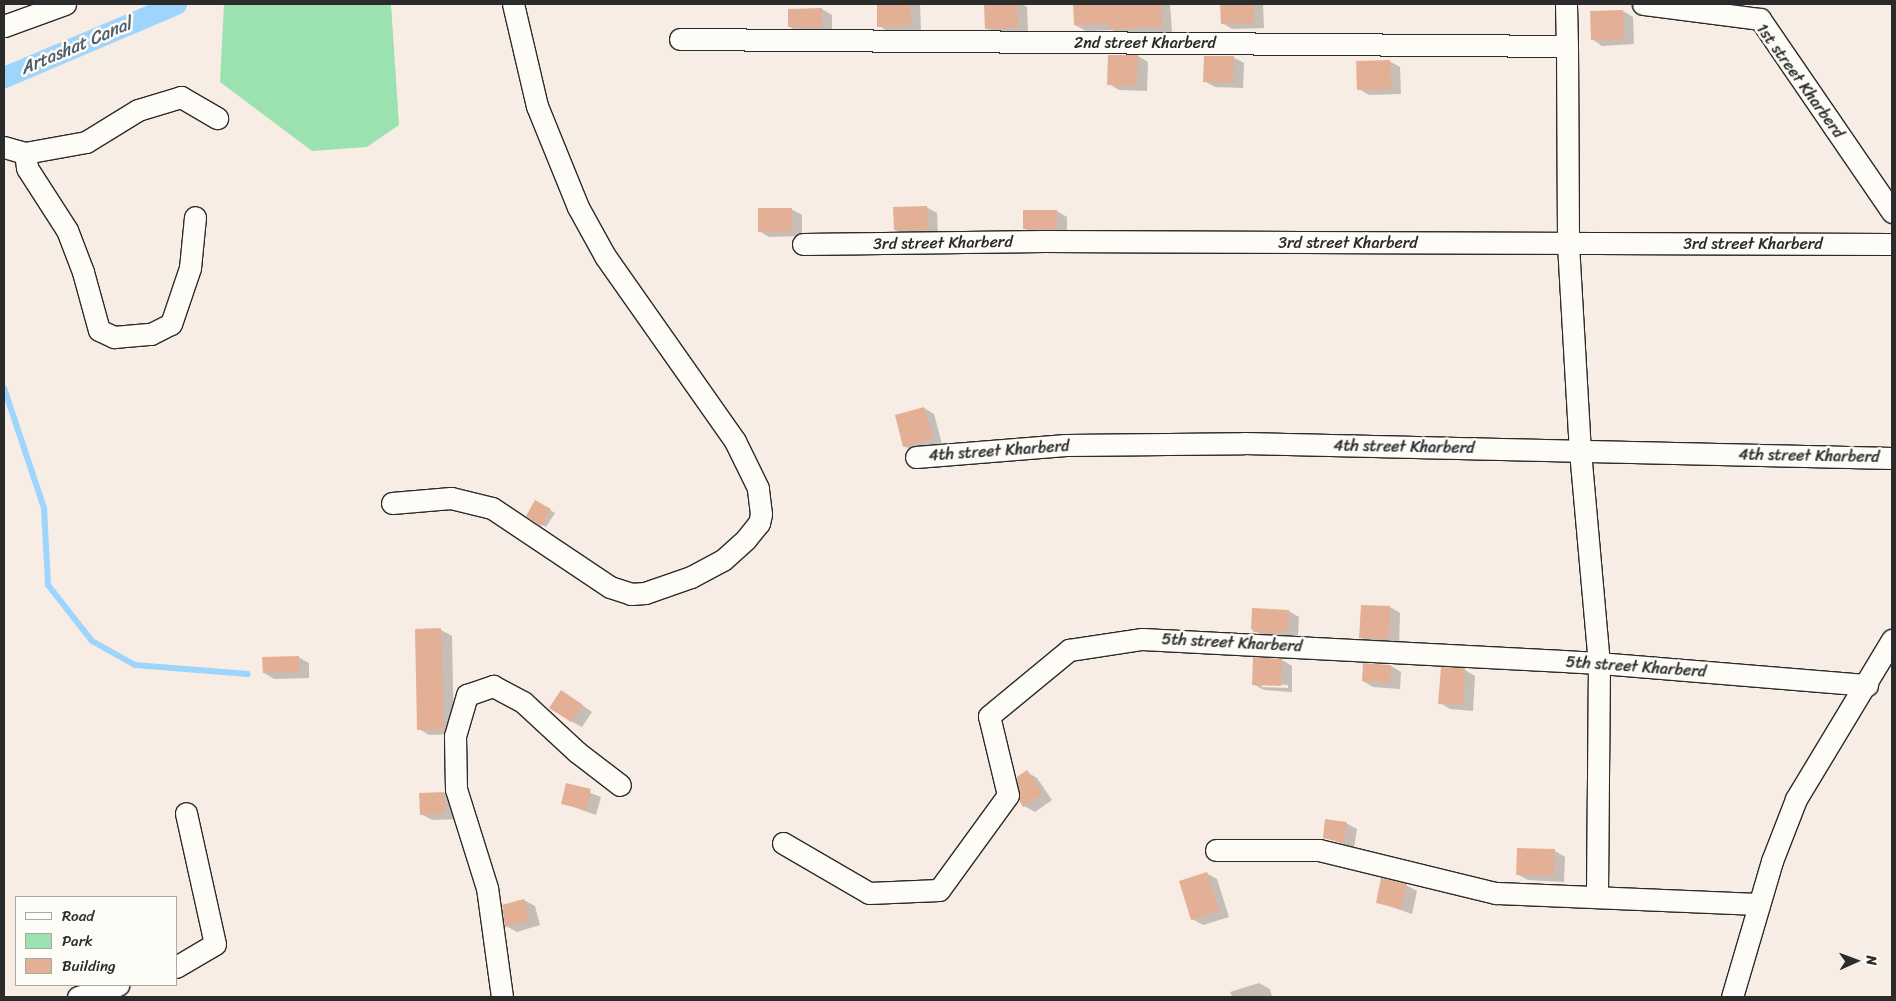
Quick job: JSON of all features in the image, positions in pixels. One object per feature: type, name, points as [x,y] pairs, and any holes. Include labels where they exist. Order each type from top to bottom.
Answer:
[{"type":"street","points":[[4,26],[65,4]]},
{"type":"street","points":[[392,504],[451,498],[492,508],[610,587],[631,594],[645,593],[691,577],[723,560],[746,539],[759,522],[762,514],[758,488],[735,441],[605,256],[578,207],[537,106],[512,4]]},
{"type":"street","points":[[1566,4],[1568,244],[1580,451],[1599,663],[1597,897]]},
{"type":"street","name":"1st street Kharberd","points":[[1643,4],[1760,19],[1892,212]]},
{"type":"street","name":"2nd street Kharberd","points":[[680,39],[1567,46]]},
{"type":"street","points":[[4,147],[25,153],[86,142],[138,110],[181,97],[217,118]]},
{"type":"street","points":[[25,153],[27,168],[67,230],[84,272],[99,330],[114,337],[151,334],[171,324],[190,268],[195,217]]},
{"type":"street","name":"3rd street Kharberd","points":[[803,244],[1044,241],[1892,244]]},
{"type":"street","name":"4th street Kharberd","points":[[916,457],[1066,445],[1244,443],[1892,458]]},
{"type":"street","name":"5th street Kharberd","points":[[783,843],[870,893],[939,890],[1008,795],[989,716],[1069,650],[1142,638],[1599,663],[1867,685]]},
{"type":"street","points":[[1732,997],[1759,904],[1796,799],[1867,685],[1892,640]]},
{"type":"street","points":[[502,997],[487,888],[456,789],[455,736],[467,695],[493,686],[523,702],[577,752],[620,785]]},
{"type":"street","points":[[178,966],[215,944],[186,812]]},
{"type":"street","points":[[1216,850],[1319,850],[1496,893],[1759,904]]},
{"type":"street","points":[[78,997],[115,986]]},
{"type":"green space","points":[[224,4],[391,4],[399,125],[367,147],[312,151],[220,82]]},
{"type":"building","points":[[877,4],[910,4],[911,26],[877,27]]},
{"type":"building","points":[[984,4],[1017,4],[1018,28],[985,29]]},
{"type":"building","points":[[1073,4],[1161,4],[1162,26],[1109,30],[1110,24],[1074,25]]},
{"type":"building","points":[[1220,4],[1254,4],[1254,23],[1221,24]]},
{"type":"building","points":[[822,8],[822,28],[788,27],[788,9]]},
{"type":"building","points":[[1623,10],[1624,39],[1591,40],[1590,11]]},
{"type":"building","points":[[1108,55],[1138,55],[1137,86],[1107,85]]},
{"type":"building","points":[[1204,56],[1234,56],[1233,83],[1203,82]]},
{"type":"building","points":[[1390,60],[1391,89],[1357,90],[1356,61]]},
{"type":"building","points":[[927,206],[928,230],[894,230],[893,207]]},
{"type":"building","points":[[758,208],[792,208],[792,231],[758,232]]},
{"type":"building","points":[[1023,210],[1057,210],[1057,229],[1023,229]]},
{"type":"building","points":[[924,407],[933,439],[903,447],[895,415]]},
{"type":"building","points":[[535,500],[551,509],[541,526],[526,516]]},
{"type":"building","points":[[1361,605],[1390,606],[1389,639],[1359,638]]},
{"type":"building","points":[[1252,608],[1289,610],[1288,630],[1283,630],[1283,634],[1254,632],[1251,628]]},
{"type":"building","points":[[441,628],[444,729],[417,730],[415,629]]},
{"type":"building","points":[[299,656],[299,672],[263,673],[262,657]]},
{"type":"building","points":[[1253,657],[1282,659],[1281,686],[1252,685]]},
{"type":"building","points":[[1363,663],[1391,665],[1390,683],[1362,681]]},
{"type":"building","points":[[1441,667],[1465,668],[1463,705],[1438,704]]},
{"type":"building","points":[[561,690],[583,705],[571,722],[549,708]]},
{"type":"building","points":[[1027,770],[1043,793],[1023,807],[1019,800],[1017,777]]},
{"type":"building","points":[[566,783],[591,789],[586,810],[561,804]]},
{"type":"building","points":[[444,792],[446,813],[420,815],[419,793]]},
{"type":"building","points":[[1325,819],[1347,822],[1344,843],[1323,838]]},
{"type":"building","points":[[1517,848],[1555,849],[1554,876],[1516,875]]},
{"type":"building","points":[[1207,872],[1219,911],[1191,920],[1179,881]]},
{"type":"building","points":[[1381,878],[1407,884],[1401,909],[1376,903]]},
{"type":"building","points":[[524,899],[530,920],[505,927],[502,905]]},
{"type":"waterway","name":"Artashat Canal","points":[[4,77],[176,4]]},
{"type":"waterway","points":[[4,388],[44,508],[48,585],[92,641],[135,665],[248,674]]}]
